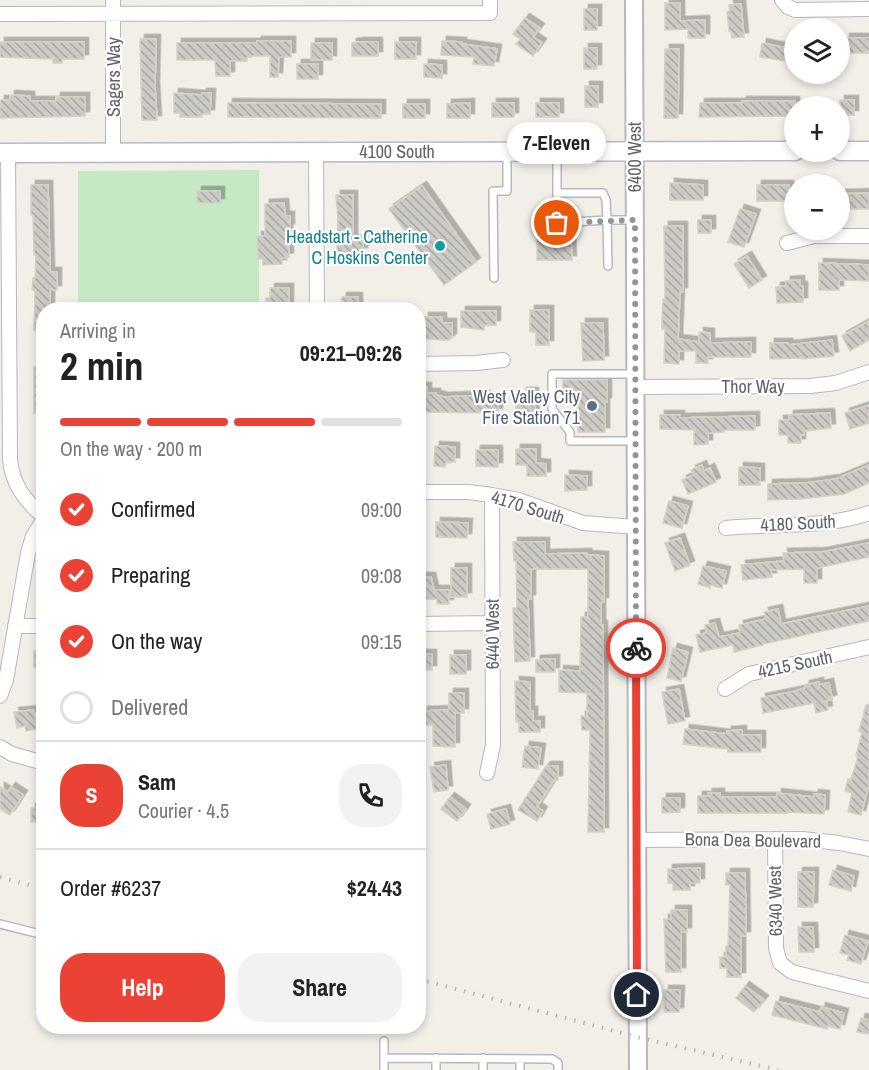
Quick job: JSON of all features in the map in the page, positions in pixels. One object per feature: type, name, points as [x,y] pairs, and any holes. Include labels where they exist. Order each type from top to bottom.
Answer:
[{"type":"main road","name":"4100 South","points":[[4,153],[784,151]]},
{"type":"main road","points":[[850,151],[869,151]]},
{"type":"street","name":"6400 West","points":[[634,0],[638,1070]]},
{"type":"street","points":[[783,2],[795,10],[869,9]]},
{"type":"street","points":[[0,14],[113,7],[490,7]]},
{"type":"street","name":"Sagers Way","points":[[113,7],[113,153]]},
{"type":"street","points":[[316,152],[316,302]]},
{"type":"street","points":[[4,153],[4,374],[10,468],[20,492],[36,509]]},
{"type":"street","points":[[787,243],[814,236],[869,236]]},
{"type":"street","points":[[426,364],[503,360]]},
{"type":"street","name":"Thor Way","points":[[636,380],[810,386],[836,383],[869,372]]},
{"type":"street","name":"4170 South","points":[[426,492],[468,492],[492,495],[519,501],[584,524],[636,527]]},
{"type":"street","name":"6440 West","points":[[487,773],[493,745],[492,495]]},
{"type":"street","name":"4180 South","points":[[726,528],[750,525],[821,524],[869,513]]},
{"type":"street","points":[[0,696],[6,680],[30,544],[36,533]]},
{"type":"street","points":[[426,624],[492,623]]},
{"type":"street","points":[[15,626],[36,626]]},
{"type":"street","name":"4215 South","points":[[725,689],[749,674],[869,648]]},
{"type":"street","points":[[0,747],[12,754],[36,761]]},
{"type":"street","name":"6340 West","points":[[775,839],[776,948],[780,963],[792,972],[869,991]]},
{"type":"street","name":"Bona Dea Boulevard","points":[[637,840],[821,840],[869,849]]},
{"type":"lane","points":[[494,278],[493,191],[507,191],[507,151]]},
{"type":"lane","points":[[556,151],[557,223],[635,220]]},
{"type":"lane","points":[[557,193],[603,193],[606,200],[608,266]]},
{"type":"lane","points":[[636,380],[552,374],[552,410],[570,432],[570,441],[636,441]]},
{"type":"lane","points":[[0,924],[36,932]]},
{"type":"lane","points":[[384,1041],[384,1070]]},
{"type":"lane","points":[[384,1058],[552,1059],[558,1063],[558,1070]]},
{"type":"lane","points":[[436,1058],[436,1070]]},
{"type":"lane","points":[[483,1058],[483,1070]]},
{"type":"lane","points":[[520,1059],[520,1070]]},
{"type":"green space","points":[[259,170],[259,302],[78,302],[78,171]]},
{"type":"building","points":[[665,3],[680,3],[680,21],[705,20],[705,38],[688,38],[688,29],[665,30]]},
{"type":"building","points":[[741,4],[744,37],[732,38],[727,12],[730,11],[729,5]]},
{"type":"building","points":[[584,9],[597,9],[597,30],[584,30]]},
{"type":"building","points":[[525,18],[540,28],[533,37],[542,43],[533,56],[516,44],[520,39],[513,34]]},
{"type":"building","points":[[850,38],[869,38],[869,53],[850,53]]},
{"type":"building","points":[[140,39],[156,39],[157,120],[142,120]]},
{"type":"building","points":[[257,41],[291,41],[291,57],[279,57],[278,77],[270,77],[270,56],[247,56],[247,61],[230,61],[230,76],[216,76],[215,60],[177,60],[177,43],[257,43]]},
{"type":"building","points":[[442,41],[462,42],[462,44],[497,49],[494,66],[473,64],[474,57],[441,55]]},
{"type":"building","points":[[0,42],[84,42],[84,59],[62,59],[62,63],[53,63],[53,59],[0,57]]},
{"type":"building","points":[[378,42],[378,56],[352,56],[352,43]]},
{"type":"building","points":[[395,42],[416,42],[416,59],[395,59]]},
{"type":"building","points":[[311,43],[332,43],[332,60],[311,60]]},
{"type":"building","points":[[762,43],[784,47],[784,61],[760,57]]},
{"type":"building","points":[[584,48],[597,48],[597,69],[584,69]]},
{"type":"building","points":[[665,49],[679,49],[678,118],[664,118]]},
{"type":"building","points":[[297,64],[318,64],[318,79],[297,79]]},
{"type":"building","points":[[424,64],[442,65],[442,78],[424,77]]},
{"type":"building","points":[[585,86],[598,86],[598,107],[585,107]]},
{"type":"building","points":[[174,93],[202,95],[202,93],[211,93],[210,114],[202,114],[202,117],[180,117],[180,113],[174,113]]},
{"type":"building","points":[[10,95],[30,96],[30,101],[56,101],[56,97],[85,97],[85,116],[0,118],[0,100],[10,100]]},
{"type":"building","points":[[850,100],[854,100],[854,115],[850,115]]},
{"type":"building","points":[[742,101],[784,101],[784,116],[699,117],[700,103],[742,103]]},
{"type":"building","points":[[228,103],[381,104],[381,118],[228,117]]},
{"type":"building","points":[[470,103],[470,118],[447,118],[447,104]]},
{"type":"building","points":[[492,103],[514,103],[514,117],[492,117]]},
{"type":"building","points":[[536,103],[559,103],[559,117],[536,117]]},
{"type":"building","points":[[403,104],[425,104],[425,118],[403,118]]},
{"type":"building","points":[[670,183],[703,185],[703,200],[670,200]]},
{"type":"building","points":[[31,185],[48,185],[50,272],[57,272],[57,290],[50,290],[50,302],[36,302],[36,330],[34,330],[35,290],[32,290],[36,255],[34,255],[33,215],[31,215]]},
{"type":"building","points":[[757,185],[784,185],[784,201],[757,201]]},
{"type":"building","name":"Headstart - Catherine C Hoskins Center","points":[[422,186],[476,262],[444,285],[389,209]]},
{"type":"building","points":[[197,191],[220,191],[220,203],[197,203]]},
{"type":"building","points":[[869,193],[869,209],[850,209],[850,194]]},
{"type":"building","points":[[336,195],[353,195],[353,240],[363,240],[363,252],[358,252],[358,261],[342,261],[342,252],[337,252]]},
{"type":"building","points":[[284,203],[285,216],[290,216],[289,257],[282,258],[282,264],[263,265],[263,259],[258,259],[257,236],[265,236],[265,204]]},
{"type":"building","points":[[740,209],[756,214],[744,247],[728,242]]},
{"type":"building","points":[[698,220],[711,220],[711,233],[698,233]]},
{"type":"building","points":[[664,226],[683,226],[683,292],[680,292],[678,339],[699,342],[699,332],[710,333],[710,343],[751,342],[751,357],[708,357],[708,363],[696,363],[696,351],[679,351],[679,364],[664,363],[665,329],[662,329],[662,318],[663,299],[665,299]]},
{"type":"building","points":[[542,237],[571,238],[572,260],[537,260],[537,239],[542,239]]},
{"type":"building","points":[[747,256],[762,280],[749,288],[734,264]]},
{"type":"building","points":[[819,263],[869,265],[869,281],[839,280],[839,290],[819,290]]},
{"type":"building","points":[[800,280],[800,286],[803,286],[803,302],[777,303],[776,287],[786,286],[786,281]]},
{"type":"building","points":[[270,288],[289,288],[289,302],[266,302],[266,298],[270,298]]},
{"type":"building","points":[[342,297],[358,297],[358,302],[342,302]]},
{"type":"building","points":[[530,310],[549,310],[549,345],[536,345],[536,332],[530,332]]},
{"type":"building","points":[[461,311],[496,311],[496,325],[484,325],[484,330],[461,327]]},
{"type":"building","points":[[426,317],[442,317],[442,323],[452,323],[452,338],[426,339]]},
{"type":"building","points":[[869,321],[869,340],[850,351],[842,336]]},
{"type":"building","points":[[581,323],[603,323],[604,360],[583,361]]},
{"type":"building","points":[[832,340],[834,356],[770,359],[770,343],[788,343],[789,345]]},
{"type":"building","points":[[34,367],[36,367],[36,413],[34,413]]},
{"type":"building","name":"West Valley City Fire Station 71","points":[[563,380],[607,380],[605,432],[578,432],[578,401],[566,401],[566,397],[563,397]]},
{"type":"building","points":[[426,387],[427,393],[436,393],[444,397],[486,395],[486,397],[498,398],[498,413],[426,412]]},
{"type":"building","points":[[522,392],[534,392],[535,424],[516,424],[516,404],[522,404]]},
{"type":"building","points":[[869,405],[869,423],[850,429],[845,413]]},
{"type":"building","points":[[830,413],[831,428],[804,431],[804,435],[801,435],[801,443],[788,443],[788,435],[779,435],[779,420],[789,420],[789,415]]},
{"type":"building","points":[[660,415],[680,415],[680,418],[755,416],[755,430],[724,430],[724,432],[708,433],[708,444],[694,445],[694,430],[660,429]]},
{"type":"building","points":[[435,446],[455,447],[455,462],[446,462],[445,467],[434,466]]},
{"type":"building","points":[[516,449],[536,449],[536,463],[546,464],[546,476],[527,476],[527,465],[516,465]]},
{"type":"building","points":[[476,450],[498,450],[498,467],[476,466]]},
{"type":"building","points":[[702,465],[704,471],[710,468],[716,482],[688,494],[682,480],[694,475],[691,470]]},
{"type":"building","points":[[869,465],[869,483],[844,494],[768,500],[768,484],[836,479]]},
{"type":"building","points":[[739,467],[760,468],[760,485],[739,485]]},
{"type":"building","points":[[565,475],[587,476],[587,490],[565,491]]},
{"type":"building","points":[[669,501],[688,506],[682,528],[663,523]]},
{"type":"building","points":[[436,522],[468,523],[467,538],[436,537]]},
{"type":"building","points":[[680,538],[690,565],[675,571],[665,543]]},
{"type":"building","points":[[513,542],[545,542],[545,554],[587,553],[587,555],[604,556],[604,602],[601,602],[601,625],[603,625],[604,832],[588,832],[590,730],[582,730],[581,716],[587,716],[587,693],[559,692],[559,670],[580,671],[581,617],[588,617],[588,569],[531,569],[531,599],[528,599],[530,661],[515,662],[513,608],[517,608],[516,561],[514,561]]},
{"type":"building","points":[[869,543],[869,557],[817,568],[817,583],[804,583],[804,569],[771,570],[772,577],[743,580],[741,565],[784,561],[783,553],[822,552]]},
{"type":"building","points":[[703,566],[726,571],[722,588],[710,585],[710,588],[698,584]]},
{"type":"building","points":[[451,568],[467,568],[467,597],[451,597]]},
{"type":"building","points":[[426,577],[431,577],[434,590],[449,590],[449,604],[437,604],[437,599],[426,599]]},
{"type":"building","points":[[869,606],[869,621],[734,652],[733,645],[700,652],[696,635],[707,633],[705,625],[715,623],[719,637],[740,633],[739,625],[766,619],[764,612],[778,609],[781,624]]},
{"type":"building","points":[[673,648],[688,652],[681,681],[667,678]]},
{"type":"building","points":[[34,651],[36,651],[36,667],[34,667]]},
{"type":"building","points":[[426,654],[432,654],[432,670],[426,670]]},
{"type":"building","points":[[450,655],[466,655],[466,674],[450,674]]},
{"type":"building","points":[[555,659],[555,672],[536,672],[536,660]]},
{"type":"building","points":[[515,681],[530,682],[530,711],[533,711],[533,721],[540,721],[540,732],[519,732],[519,722],[516,722]]},
{"type":"building","points":[[819,682],[819,685],[829,683],[832,698],[830,699],[833,699],[826,701],[828,710],[816,713],[814,703],[763,713],[761,698],[796,691],[805,688],[805,685]]},
{"type":"building","points":[[679,689],[685,721],[668,724],[662,692]]},
{"type":"building","points":[[449,693],[464,693],[464,713],[455,713],[455,747],[433,746],[433,725],[426,725],[426,711],[449,710]]},
{"type":"building","points":[[866,705],[869,705],[869,784],[861,815],[848,812],[852,793],[845,791],[858,756],[856,756],[862,732],[859,731]]},
{"type":"building","points":[[34,710],[36,729],[26,731],[25,726],[17,728],[14,712]]},
{"type":"building","points":[[685,729],[727,734],[727,731],[742,730],[742,735],[761,735],[761,752],[728,752],[728,749],[683,744]]},
{"type":"building","points":[[525,746],[541,748],[538,769],[522,767]]},
{"type":"building","points":[[446,765],[448,790],[434,792],[430,767]]},
{"type":"building","points":[[546,766],[558,766],[558,780],[554,780],[537,807],[543,811],[537,821],[518,810]]},
{"type":"building","points":[[0,787],[8,792],[11,787],[23,795],[10,815],[0,809]]},
{"type":"building","points":[[708,793],[720,793],[720,797],[777,797],[777,793],[814,797],[814,794],[825,795],[824,814],[698,813],[698,796],[708,796]]},
{"type":"building","points":[[450,797],[466,809],[457,821],[441,809]]},
{"type":"building","points":[[662,798],[680,798],[680,812],[662,813]]},
{"type":"building","points":[[31,808],[36,808],[36,822],[31,822]]},
{"type":"building","points":[[506,809],[510,824],[491,829],[487,814]]},
{"type":"building","points":[[700,868],[700,883],[690,883],[690,890],[673,890],[673,883],[668,883],[668,869]]},
{"type":"building","points":[[833,870],[854,876],[851,891],[829,885]]},
{"type":"building","points":[[798,872],[814,872],[813,907],[798,907]]},
{"type":"building","points":[[726,873],[745,873],[746,936],[741,936],[741,977],[727,977],[727,968],[720,968],[720,957],[726,957],[726,946],[728,946],[730,885],[726,885]]},
{"type":"building","points":[[671,910],[687,910],[687,932],[681,932],[681,972],[666,972],[664,919],[671,919]]},
{"type":"building","points":[[798,927],[813,927],[814,952],[799,952]]},
{"type":"building","points":[[845,935],[868,941],[861,964],[847,960],[849,955],[840,953]]},
{"type":"building","points":[[745,986],[764,1000],[754,1012],[736,998]]},
{"type":"building","points":[[664,990],[680,990],[679,1012],[664,1012]]},
{"type":"building","points":[[776,1001],[820,1012],[821,1007],[844,1013],[840,1029],[827,1026],[827,1029],[772,1015]]},
{"type":"building","points":[[861,1018],[869,1020],[869,1034],[857,1032]]},
{"type":"railway","points":[[0,877],[36,887]]},
{"type":"railway","points":[[426,981],[637,1037],[778,1070]]},
{"type":"way so far","points":[[557,223],[635,220],[636,648]]},
{"type":"place","name":"7-Eleven","points":[[557,223]]},
{"type":"place","name":"Headstart - Catherine C Hoskins Center","points":[[440,246]]},
{"type":"place","name":"West Valley City Fire Station 71","points":[[592,406]]},
{"type":"route","points":[[636,648],[637,995]]}]
